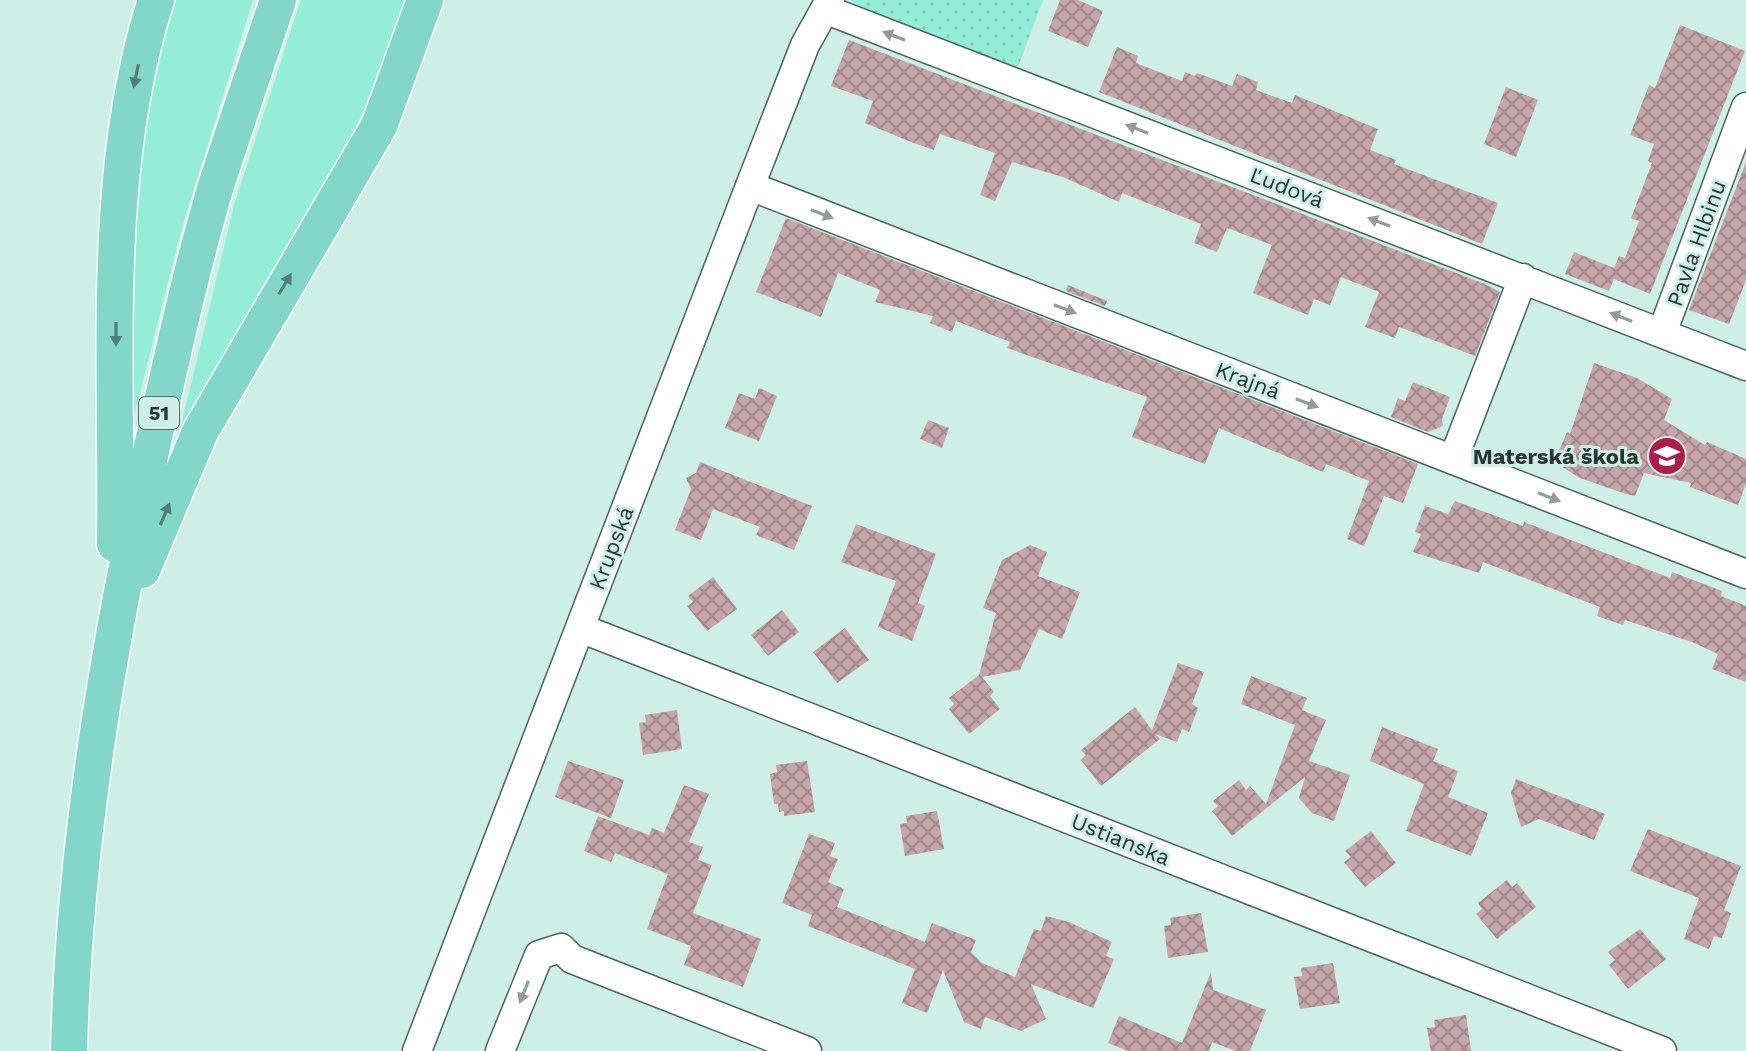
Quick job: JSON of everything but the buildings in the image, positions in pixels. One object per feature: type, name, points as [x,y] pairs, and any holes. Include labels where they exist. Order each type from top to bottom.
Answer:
[{"type":"main road","points":[[114,638],[116,251],[132,94],[156,0]]},
{"type":"main road","name":"51","points":[[69,1051],[71,977],[85,831],[114,638],[177,334],[215,191],[278,0]]},
{"type":"main road","points":[[114,638],[200,432],[379,126],[425,0]]},
{"type":"street","name":"Krupská","points":[[417,1051],[823,3]]},
{"type":"street","name":"Ľudová","points":[[823,3],[1746,366]]},
{"type":"street","name":"Pavla Hlbinu","points":[[1662,333],[1746,107]]},
{"type":"street","name":"Krajná","points":[[750,186],[1746,574]]},
{"type":"street","points":[[1453,460],[1523,278]]},
{"type":"street","name":"Ustianska","points":[[580,628],[1662,1051]]},
{"type":"street","points":[[500,1051],[539,955],[561,948],[572,959],[807,1051]]},
{"type":"green space","points":[[169,0],[253,0],[181,231],[132,424],[130,250],[133,191]]},
{"type":"green space","points":[[301,0],[407,0],[373,92],[329,182],[177,442],[235,202]]},
{"type":"green space","points":[[851,0],[1043,0],[1018,67],[863,10]]},
{"type":"place","name":"Materská škola","points":[[1667,456]]}]
